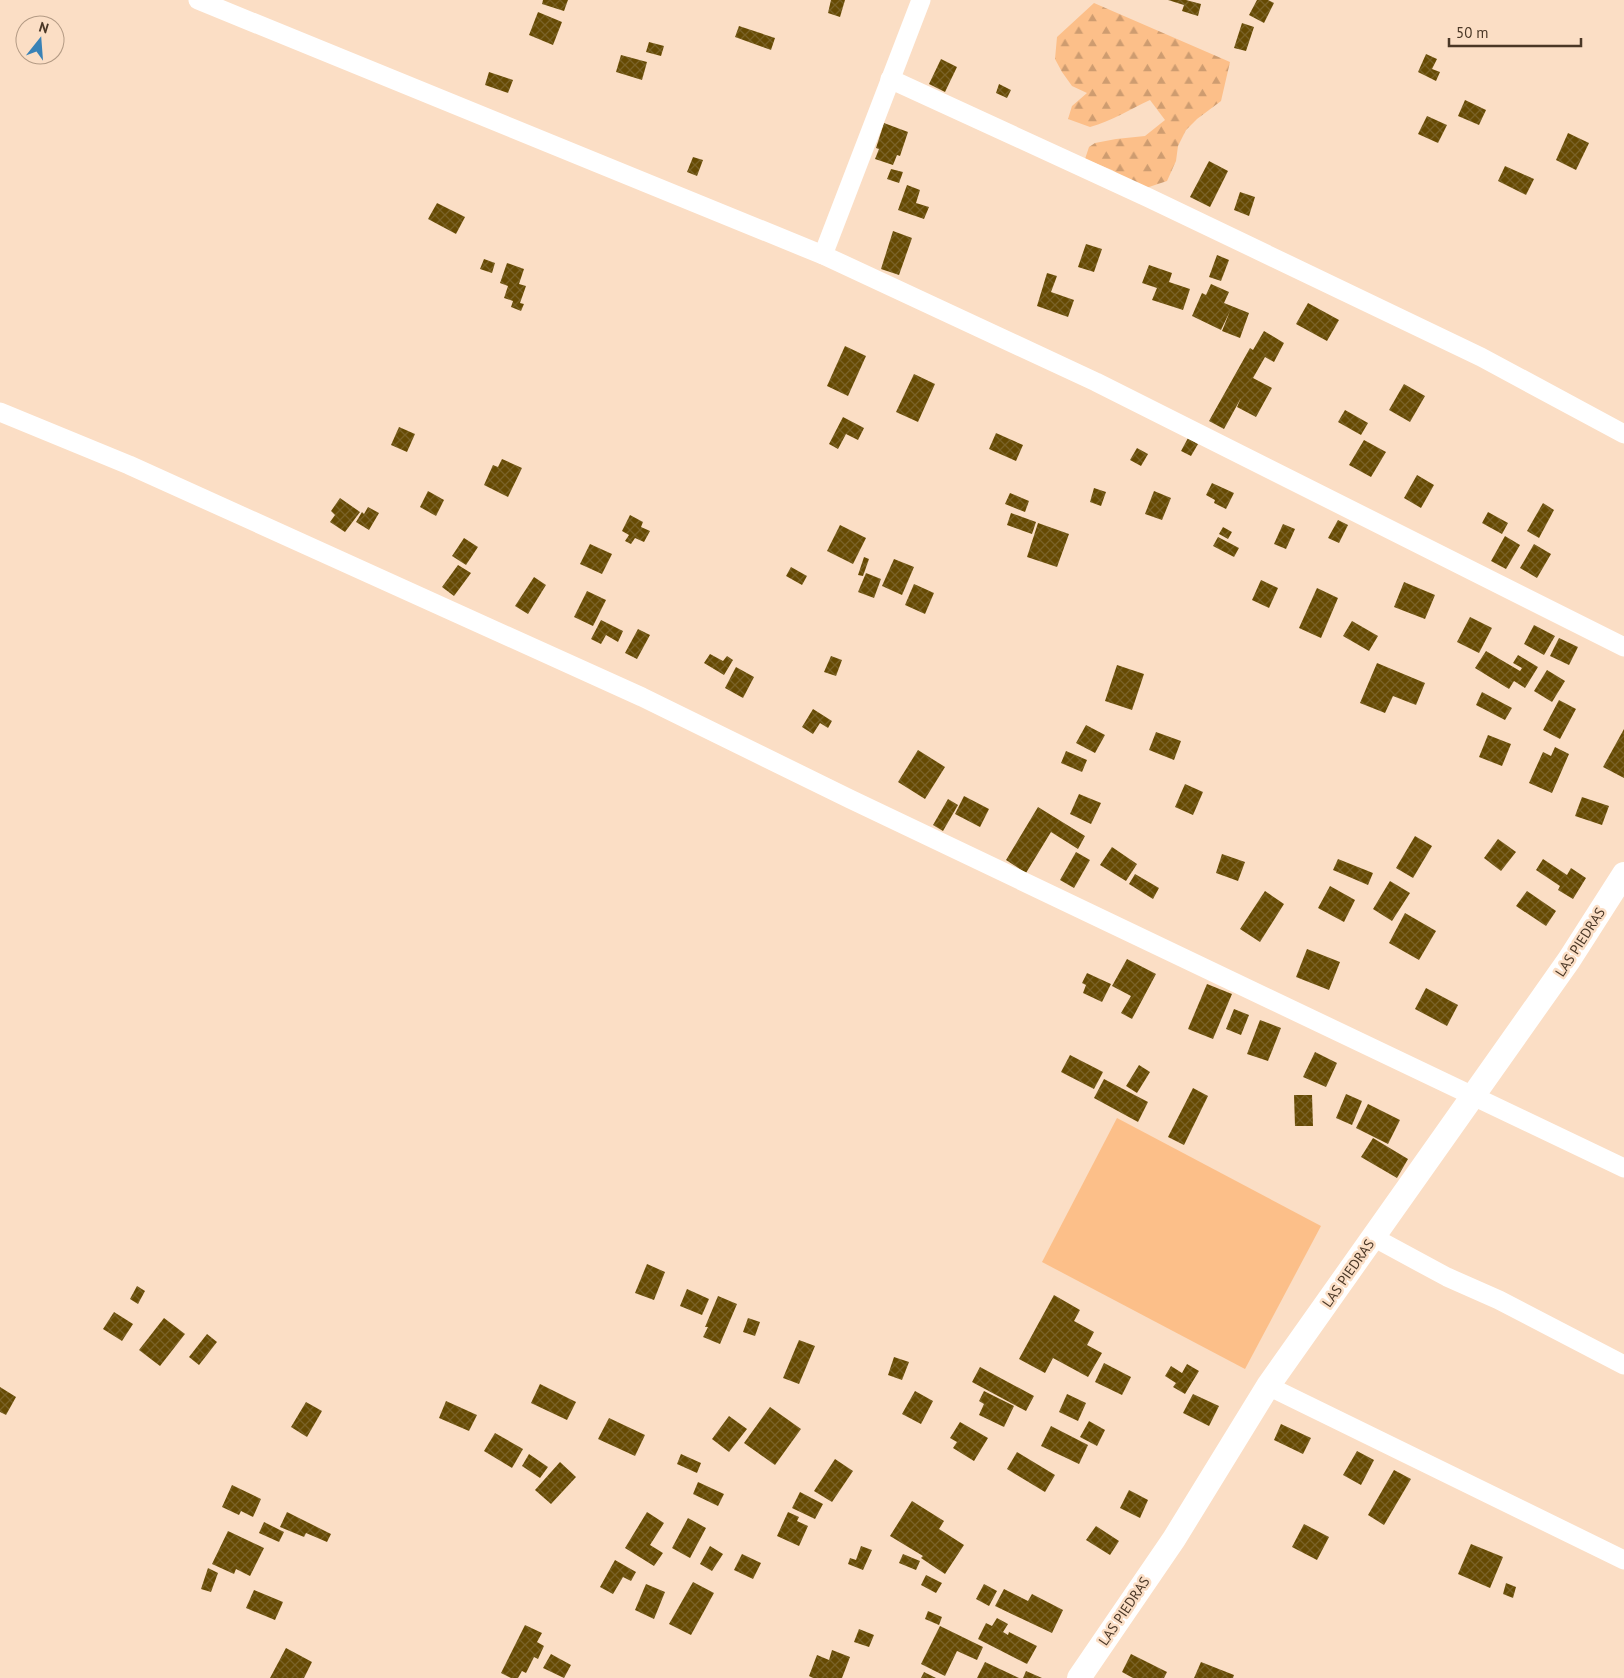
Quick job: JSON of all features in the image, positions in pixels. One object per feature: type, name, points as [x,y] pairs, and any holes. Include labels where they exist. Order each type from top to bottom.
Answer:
[{"type":"street","points":[[198,0],[823,255],[1096,382],[1624,647]]},
{"type":"street","points":[[823,255],[921,0]]},
{"type":"street","points":[[890,79],[1149,198],[1481,357],[1624,434]]},
{"type":"street","points":[[0,412],[138,469],[642,697],[850,799],[1624,1168]]},
{"type":"street","name":"LAS PIEDRAS","points":[[1079,1678],[1174,1539],[1268,1386],[1569,960],[1624,874]]},
{"type":"street","points":[[1373,1237],[1447,1277],[1499,1300],[1624,1365]]},
{"type":"street","points":[[1268,1386],[1624,1560]]},
{"type":"green space","points":[[1094,3],[1230,62],[1221,101],[1186,130],[1178,146],[1176,161],[1167,181],[1146,188],[1112,170],[1085,159],[1089,147],[1095,143],[1145,136],[1165,120],[1150,100],[1090,127],[1068,119],[1072,106],[1087,93],[1072,86],[1055,59],[1057,37]]},
{"type":"green space","points":[[1117,1118],[1321,1226],[1245,1369],[1042,1262]]},
{"type":"building","points":[[543,0],[568,0],[564,11],[542,4]]},
{"type":"building","points":[[831,0],[845,0],[840,17],[828,13]]},
{"type":"building","points":[[1168,0],[1186,0],[1201,4],[1198,16],[1182,11],[1184,5]]},
{"type":"building","points":[[1257,0],[1268,0],[1274,3],[1264,23],[1249,15]]},
{"type":"building","points":[[538,12],[562,22],[553,45],[529,35]]},
{"type":"building","points":[[1242,23],[1254,27],[1246,51],[1234,48]]},
{"type":"building","points":[[739,26],[775,38],[771,50],[735,37]]},
{"type":"building","points":[[649,42],[664,46],[661,56],[646,52]]},
{"type":"building","points":[[1426,54],[1437,59],[1432,69],[1440,72],[1436,81],[1418,72]]},
{"type":"building","points":[[621,55],[647,62],[642,80],[616,72]]},
{"type":"building","points":[[941,59],[957,67],[945,92],[929,84]]},
{"type":"building","points":[[489,72],[513,80],[508,93],[485,85]]},
{"type":"building","points":[[999,84],[1011,90],[1007,98],[996,93]]},
{"type":"building","points":[[1465,100],[1486,110],[1479,125],[1458,116]]},
{"type":"building","points":[[1427,116],[1447,125],[1438,143],[1418,134]]},
{"type":"building","points":[[884,123],[908,132],[900,156],[897,155],[893,165],[875,159],[879,149],[876,148]]},
{"type":"building","points":[[1568,133],[1589,143],[1576,170],[1556,160]]},
{"type":"building","points":[[693,157],[703,160],[697,176],[687,172]]},
{"type":"building","points":[[1209,161],[1228,171],[1210,207],[1190,197]]},
{"type":"building","points":[[1505,166],[1534,179],[1526,195],[1498,181]]},
{"type":"building","points":[[891,169],[903,172],[899,183],[887,179]]},
{"type":"building","points":[[907,185],[920,190],[916,203],[929,207],[924,219],[898,210]]},
{"type":"building","points":[[1240,192],[1255,197],[1249,216],[1234,210]]},
{"type":"building","points":[[437,203],[465,217],[456,234],[428,219]]},
{"type":"building","points":[[893,231],[912,238],[899,275],[881,269]]},
{"type":"building","points":[[1086,244],[1102,249],[1094,272],[1078,267]]},
{"type":"building","points":[[1217,255],[1229,260],[1221,281],[1209,277]]},
{"type":"building","points":[[484,259],[495,263],[492,273],[480,269]]},
{"type":"building","points":[[507,263],[524,269],[519,284],[526,286],[520,303],[524,304],[521,311],[511,307],[513,301],[504,298],[508,286],[500,283]]},
{"type":"building","points":[[1149,265],[1172,273],[1169,282],[1190,289],[1183,310],[1152,300],[1157,288],[1142,283]]},
{"type":"building","points":[[1047,273],[1057,276],[1051,292],[1074,300],[1068,317],[1037,306]]},
{"type":"building","points":[[1211,284],[1229,292],[1224,303],[1249,313],[1240,338],[1222,331],[1230,311],[1221,330],[1192,316],[1202,293],[1206,295]]},
{"type":"building","points":[[1308,303],[1339,320],[1327,341],[1296,324]]},
{"type":"building","points":[[1264,331],[1284,343],[1274,362],[1265,357],[1253,378],[1272,388],[1256,417],[1237,407],[1241,398],[1224,429],[1209,421],[1250,348],[1253,350]]},
{"type":"building","points":[[845,346],[866,356],[848,396],[827,386]]},
{"type":"building","points":[[914,374],[935,384],[918,422],[896,412]]},
{"type":"building","points":[[1404,384],[1425,396],[1410,422],[1389,410]]},
{"type":"building","points":[[1345,410],[1368,423],[1361,435],[1338,422]]},
{"type":"building","points":[[843,417],[864,428],[858,440],[846,434],[838,449],[829,444]]},
{"type":"building","points":[[399,427],[415,434],[407,452],[391,445]]},
{"type":"building","points":[[996,433],[1023,445],[1016,461],[989,449]]},
{"type":"building","points":[[1188,438],[1198,444],[1191,456],[1181,451]]},
{"type":"building","points":[[1364,440],[1386,452],[1371,477],[1349,465]]},
{"type":"building","points":[[1137,448],[1148,454],[1141,466],[1130,460]]},
{"type":"building","points":[[502,459],[522,468],[508,497],[484,485],[493,465],[498,467]]},
{"type":"building","points":[[1417,475],[1434,485],[1421,508],[1404,498]]},
{"type":"building","points":[[1212,483],[1234,493],[1226,509],[1214,503],[1215,500],[1206,495]]},
{"type":"building","points":[[1094,488],[1106,492],[1101,506],[1090,502]]},
{"type":"building","points":[[428,491],[444,500],[436,516],[420,507]]},
{"type":"building","points":[[1154,491],[1171,498],[1162,520],[1145,514]]},
{"type":"building","points":[[1010,493],[1029,501],[1025,512],[1005,504]]},
{"type":"building","points":[[340,498],[360,512],[345,532],[330,522],[335,515],[331,511]]},
{"type":"building","points":[[1543,503],[1554,510],[1539,538],[1527,531]]},
{"type":"building","points":[[368,507],[379,513],[369,530],[356,522],[362,512],[364,514]]},
{"type":"building","points":[[1488,512],[1508,523],[1502,534],[1482,523]]},
{"type":"building","points":[[1011,513],[1036,522],[1032,534],[1007,525]]},
{"type":"building","points":[[630,515],[643,522],[641,527],[650,531],[644,542],[635,538],[631,544],[625,541],[629,535],[622,531]]},
{"type":"building","points":[[1338,520],[1348,525],[1339,543],[1328,538]]},
{"type":"building","points":[[1038,523],[1069,534],[1057,567],[1027,557]]},
{"type":"building","points":[[1283,524],[1295,529],[1286,549],[1274,544]]},
{"type":"building","points":[[840,525],[866,538],[853,564],[827,551]]},
{"type":"building","points":[[1223,527],[1232,532],[1228,539],[1219,534]]},
{"type":"building","points":[[1505,536],[1520,545],[1506,569],[1491,561]]},
{"type":"building","points":[[1218,537],[1239,548],[1234,557],[1213,546]]},
{"type":"building","points":[[464,538],[478,547],[466,565],[452,556]]},
{"type":"building","points":[[590,544],[612,554],[602,574],[580,564]]},
{"type":"building","points":[[1534,544],[1551,554],[1537,578],[1520,568]]},
{"type":"building","points":[[864,557],[869,559],[863,576],[858,575]]},
{"type":"building","points":[[894,559],[914,567],[902,595],[882,586]]},
{"type":"building","points":[[458,565],[471,573],[454,596],[442,587]]},
{"type":"building","points":[[791,567],[807,576],[802,585],[786,576]]},
{"type":"building","points":[[866,573],[881,579],[874,598],[858,592]]},
{"type":"building","points":[[534,577],[546,585],[528,614],[515,606]]},
{"type":"building","points":[[1261,580],[1278,588],[1269,608],[1252,600]]},
{"type":"building","points":[[1404,582],[1435,595],[1425,619],[1394,607]]},
{"type":"building","points":[[914,584],[934,593],[925,614],[905,605]]},
{"type":"building","points":[[1317,588],[1338,598],[1321,638],[1299,628]]},
{"type":"building","points":[[587,591],[606,600],[593,626],[574,617]]},
{"type":"building","points":[[1470,617],[1492,628],[1479,653],[1457,642]]},
{"type":"building","points":[[601,620],[623,631],[618,642],[606,635],[601,644],[591,639]]},
{"type":"building","points":[[1352,621],[1378,636],[1369,651],[1343,636]]},
{"type":"building","points":[[1534,625],[1555,636],[1544,655],[1524,644]]},
{"type":"building","points":[[638,629],[650,635],[637,659],[625,653]]},
{"type":"building","points":[[1559,638],[1578,647],[1569,665],[1550,656]]},
{"type":"building","points":[[1486,651],[1520,671],[1522,668],[1513,663],[1518,655],[1538,667],[1525,688],[1514,681],[1509,689],[1475,668]]},
{"type":"building","points":[[710,654],[723,661],[727,656],[733,660],[724,675],[704,663]]},
{"type":"building","points":[[831,656],[842,660],[836,676],[824,672]]},
{"type":"building","points":[[1377,663],[1425,683],[1416,705],[1393,696],[1385,713],[1360,703]]},
{"type":"building","points":[[1117,665],[1144,674],[1132,710],[1105,701]]},
{"type":"building","points":[[736,667],[754,677],[743,698],[725,688]]},
{"type":"building","points":[[1547,670],[1565,681],[1552,702],[1534,691]]},
{"type":"building","points":[[1482,692],[1512,708],[1505,720],[1476,705]]},
{"type":"building","points":[[1559,700],[1576,709],[1560,739],[1543,730]]},
{"type":"building","points":[[813,709],[832,721],[828,728],[820,723],[813,734],[802,727]]},
{"type":"building","points":[[1086,725],[1105,735],[1095,753],[1076,743]]},
{"type":"building","points":[[1624,729],[1624,778],[1603,767]]},
{"type":"building","points":[[1156,732],[1181,741],[1174,760],[1149,750]]},
{"type":"building","points":[[1488,735],[1511,744],[1502,766],[1479,757]]},
{"type":"building","points":[[1555,747],[1569,754],[1552,793],[1529,783],[1543,752],[1551,756]]},
{"type":"building","points":[[918,750],[945,767],[925,799],[898,782]]},
{"type":"building","points":[[1066,751],[1087,760],[1082,772],[1061,763]]},
{"type":"building","points":[[1185,784],[1203,792],[1193,815],[1175,807]]},
{"type":"building","points":[[1079,794],[1101,803],[1091,824],[1070,814]]},
{"type":"building","points":[[964,796],[989,809],[980,827],[955,814]]},
{"type":"building","points":[[1582,797],[1609,806],[1602,825],[1575,816]]},
{"type":"building","points":[[948,799],[958,805],[943,831],[933,825]]},
{"type":"building","points":[[1038,807],[1085,836],[1078,849],[1051,832],[1026,873],[1006,860]]},
{"type":"building","points":[[1415,836],[1432,846],[1413,878],[1396,868]]},
{"type":"building","points":[[1498,839],[1516,852],[1501,871],[1484,858]]},
{"type":"building","points":[[1112,847],[1137,864],[1126,881],[1100,865]]},
{"type":"building","points":[[1076,852],[1090,860],[1074,888],[1060,880]]},
{"type":"building","points":[[1222,854],[1245,862],[1238,881],[1216,873]]},
{"type":"building","points":[[1338,859],[1373,873],[1368,885],[1333,870]]},
{"type":"building","points":[[1543,859],[1567,875],[1571,868],[1586,878],[1573,899],[1558,890],[1560,886],[1536,870]]},
{"type":"building","points":[[1135,874],[1159,888],[1153,899],[1129,884]]},
{"type":"building","points":[[1390,881],[1410,893],[1392,921],[1373,909]]},
{"type":"building","points":[[1330,886],[1355,900],[1344,922],[1318,908]]},
{"type":"building","points":[[1265,891],[1284,904],[1260,942],[1240,929]]},
{"type":"building","points":[[1527,891],[1556,911],[1546,926],[1516,906]]},
{"type":"building","points":[[1405,913],[1436,931],[1419,960],[1389,943]]},
{"type":"building","points":[[1307,949],[1340,962],[1329,990],[1296,977]]},
{"type":"building","points":[[1127,959],[1156,974],[1132,1019],[1121,1013],[1131,996],[1112,986]]},
{"type":"building","points":[[1087,973],[1111,984],[1102,1002],[1083,993],[1086,985],[1082,983]]},
{"type":"building","points":[[1207,984],[1232,994],[1213,1039],[1188,1029]]},
{"type":"building","points":[[1426,988],[1458,1005],[1447,1026],[1415,1009]]},
{"type":"building","points":[[1234,1009],[1249,1015],[1241,1035],[1226,1029]]},
{"type":"building","points":[[1260,1020],[1281,1028],[1268,1061],[1247,1054]]},
{"type":"building","points":[[1315,1052],[1337,1063],[1326,1087],[1303,1077]]},
{"type":"building","points":[[1070,1055],[1103,1072],[1094,1089],[1061,1072]]},
{"type":"building","points":[[1139,1065],[1150,1072],[1137,1093],[1126,1086]]},
{"type":"building","points":[[1104,1079],[1148,1102],[1138,1122],[1094,1098]]},
{"type":"building","points":[[1193,1088],[1208,1096],[1184,1145],[1168,1137]]},
{"type":"building","points":[[1346,1094],[1362,1101],[1352,1125],[1336,1118]]},
{"type":"building","points":[[1294,1095],[1312,1095],[1313,1126],[1295,1126]]},
{"type":"building","points":[[1368,1104],[1400,1120],[1388,1144],[1356,1128]]},
{"type":"building","points":[[1373,1138],[1408,1159],[1397,1178],[1361,1157]]},
{"type":"building","points":[[647,1264],[665,1272],[654,1300],[635,1293]]},
{"type":"building","points":[[137,1286],[145,1291],[138,1304],[130,1299]]},
{"type":"building","points":[[687,1289],[709,1299],[702,1315],[680,1306]]},
{"type":"building","points":[[1054,1295],[1080,1310],[1074,1321],[1094,1332],[1087,1345],[1102,1353],[1088,1377],[1053,1358],[1045,1373],[1019,1359]]},
{"type":"building","points":[[718,1296],[737,1304],[720,1344],[703,1337],[708,1327],[705,1327]]},
{"type":"building","points":[[114,1312],[133,1324],[122,1341],[103,1329]]},
{"type":"building","points":[[164,1318],[185,1334],[160,1366],[139,1350]]},
{"type":"building","points":[[748,1318],[760,1322],[755,1336],[743,1332]]},
{"type":"building","points":[[207,1334],[217,1342],[199,1365],[189,1357]]},
{"type":"building","points":[[799,1340],[815,1346],[799,1384],[783,1378]]},
{"type":"building","points":[[894,1357],[909,1362],[902,1380],[888,1375]]},
{"type":"building","points":[[1104,1363],[1131,1377],[1122,1395],[1095,1382]]},
{"type":"building","points":[[1187,1364],[1199,1371],[1185,1394],[1173,1387],[1176,1383],[1165,1376],[1171,1366],[1182,1373]]},
{"type":"building","points":[[980,1367],[1034,1396],[1026,1411],[972,1382]]},
{"type":"building","points":[[540,1384],[576,1402],[567,1420],[531,1403]]},
{"type":"building","points":[[0,1387],[16,1397],[6,1415],[0,1412]]},
{"type":"building","points":[[915,1391],[933,1401],[921,1424],[902,1414]]},
{"type":"building","points":[[984,1391],[1014,1406],[1004,1427],[979,1415],[984,1404],[979,1401]]},
{"type":"building","points":[[1067,1394],[1086,1403],[1078,1421],[1059,1412]]},
{"type":"building","points":[[1193,1394],[1219,1406],[1209,1426],[1183,1413]]},
{"type":"building","points":[[446,1401],[477,1415],[469,1431],[439,1418]]},
{"type":"building","points":[[306,1402],[322,1411],[307,1437],[291,1427]]},
{"type":"building","points":[[770,1407],[801,1429],[775,1465],[744,1443]]},
{"type":"building","points":[[729,1416],[747,1429],[729,1452],[712,1439]]},
{"type":"building","points":[[609,1418],[645,1435],[635,1456],[598,1439]]},
{"type":"building","points":[[1089,1421],[1105,1430],[1097,1446],[1080,1437]]},
{"type":"building","points":[[960,1422],[988,1438],[974,1461],[953,1448],[957,1442],[950,1438]]},
{"type":"building","points":[[1281,1424],[1311,1438],[1303,1454],[1274,1440]]},
{"type":"building","points":[[1051,1426],[1088,1445],[1079,1464],[1041,1446]]},
{"type":"building","points":[[495,1433],[523,1449],[512,1468],[484,1451]]},
{"type":"building","points":[[1357,1451],[1374,1460],[1361,1485],[1343,1475]]},
{"type":"building","points":[[1017,1452],[1055,1475],[1045,1492],[1007,1469]]},
{"type":"building","points":[[529,1454],[548,1467],[540,1478],[522,1466]]},
{"type":"building","points":[[681,1454],[701,1463],[697,1473],[677,1464]]},
{"type":"building","points":[[835,1459],[853,1471],[832,1502],[814,1491]]},
{"type":"building","points":[[560,1462],[576,1477],[551,1504],[535,1490]]},
{"type":"building","points":[[1394,1470],[1411,1479],[1384,1525],[1368,1515]]},
{"type":"building","points":[[698,1482],[724,1494],[718,1506],[693,1494]]},
{"type":"building","points":[[232,1485],[261,1499],[253,1517],[241,1511],[239,1515],[222,1507]]},
{"type":"building","points":[[1129,1490],[1148,1500],[1140,1518],[1120,1508]]},
{"type":"building","points":[[800,1492],[823,1504],[815,1519],[792,1508]]},
{"type":"building","points":[[912,1501],[944,1521],[939,1529],[964,1545],[945,1574],[921,1558],[923,1556],[890,1536]]},
{"type":"building","points":[[287,1512],[331,1534],[327,1542],[306,1533],[304,1537],[280,1527]]},
{"type":"building","points":[[647,1512],[664,1523],[650,1545],[663,1553],[654,1566],[625,1548]]},
{"type":"building","points":[[788,1512],[799,1517],[797,1521],[808,1526],[799,1546],[777,1536]]},
{"type":"building","points":[[688,1518],[706,1528],[690,1558],[672,1548]]},
{"type":"building","points":[[264,1522],[284,1532],[279,1542],[259,1533]]},
{"type":"building","points":[[1304,1524],[1329,1537],[1317,1560],[1292,1547]]},
{"type":"building","points":[[1096,1526],[1119,1541],[1110,1555],[1086,1540]]},
{"type":"building","points":[[228,1531],[264,1548],[250,1576],[236,1569],[234,1574],[212,1564]]},
{"type":"building","points":[[1471,1544],[1503,1557],[1490,1588],[1458,1574]]},
{"type":"building","points":[[710,1546],[723,1554],[712,1571],[700,1564]]},
{"type":"building","points":[[861,1546],[872,1550],[863,1570],[848,1564],[850,1558],[856,1560]]},
{"type":"building","points":[[742,1554],[761,1563],[753,1579],[734,1570]]},
{"type":"building","points":[[903,1554],[920,1561],[916,1570],[899,1563]]},
{"type":"building","points":[[615,1560],[636,1572],[631,1581],[623,1577],[613,1594],[600,1587]]},
{"type":"building","points":[[208,1568],[218,1573],[211,1592],[201,1589]]},
{"type":"building","points":[[926,1575],[942,1583],[936,1593],[921,1585]]},
{"type":"building","points":[[693,1582],[714,1593],[691,1635],[669,1624]]},
{"type":"building","points":[[1506,1583],[1516,1587],[1513,1598],[1503,1594]]},
{"type":"building","points":[[646,1584],[665,1592],[654,1619],[635,1610]]},
{"type":"building","points":[[984,1584],[997,1591],[989,1606],[976,1599]]},
{"type":"building","points":[[1004,1589],[1028,1601],[1032,1594],[1063,1610],[1052,1633],[995,1606]]},
{"type":"building","points":[[254,1590],[283,1602],[275,1620],[246,1608]]},
{"type":"building","points":[[928,1611],[942,1617],[939,1625],[925,1619]]},
{"type":"building","points":[[997,1618],[1008,1624],[1003,1632],[1008,1635],[1009,1632],[1037,1646],[1027,1664],[978,1639],[986,1623],[992,1626]]},
{"type":"building","points":[[525,1625],[542,1633],[537,1642],[544,1646],[538,1659],[534,1657],[526,1673],[522,1671],[518,1678],[511,1678],[501,1673]]},
{"type":"building","points":[[940,1626],[983,1647],[977,1660],[957,1651],[945,1676],[921,1664]]},
{"type":"building","points":[[859,1629],[874,1635],[869,1647],[854,1642]]},
{"type":"building","points":[[286,1648],[312,1662],[304,1678],[270,1678]]},
{"type":"building","points":[[832,1650],[850,1657],[842,1678],[813,1678],[809,1676],[817,1655],[829,1660]]},
{"type":"building","points":[[551,1654],[571,1665],[564,1678],[543,1668]]},
{"type":"building","points":[[1131,1654],[1167,1672],[1164,1678],[1133,1678],[1122,1672]]},
{"type":"building","points":[[985,1662],[1019,1678],[977,1678]]},
{"type":"building","points":[[1201,1662],[1234,1675],[1233,1678],[1194,1678]]},
{"type":"building","points":[[1026,1671],[1042,1678],[1023,1678]]},
{"type":"building","points":[[924,1672],[936,1678],[921,1678]]}]
